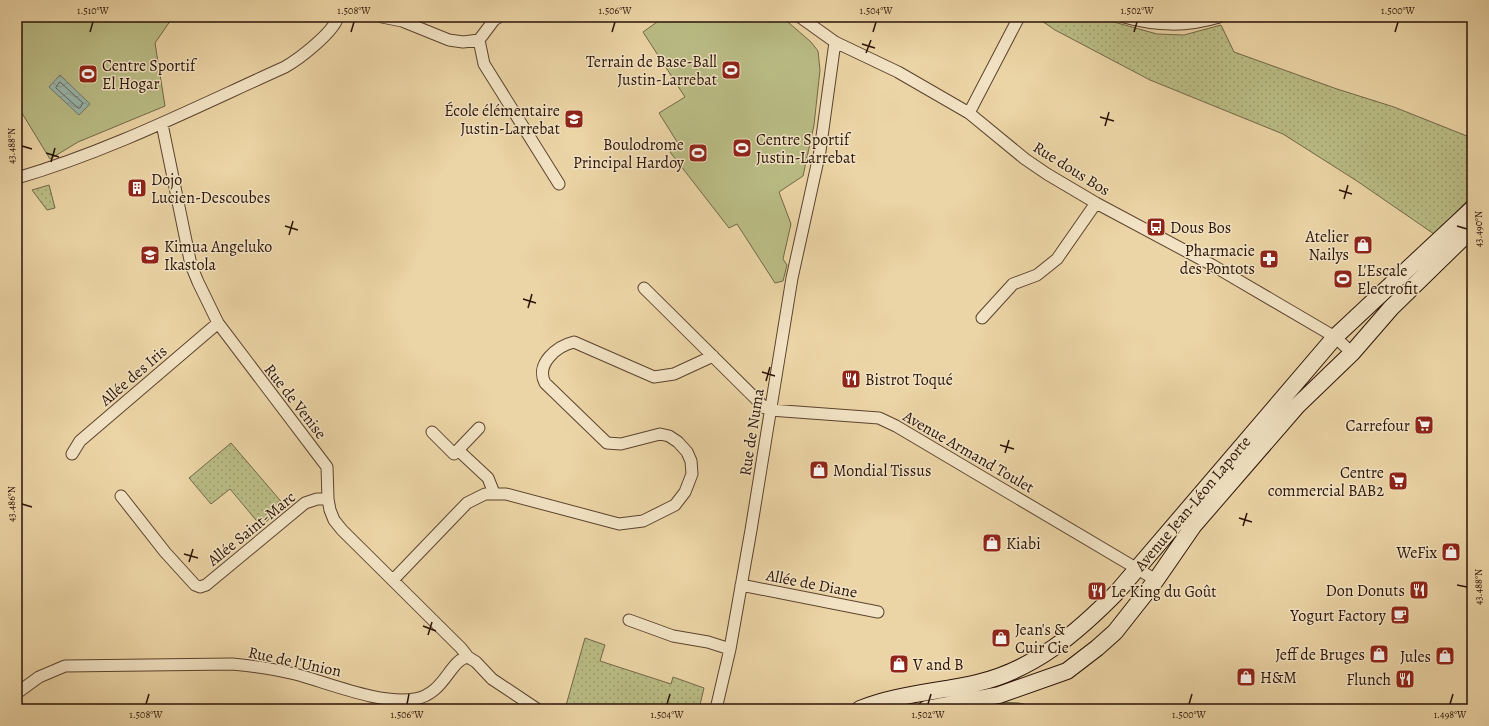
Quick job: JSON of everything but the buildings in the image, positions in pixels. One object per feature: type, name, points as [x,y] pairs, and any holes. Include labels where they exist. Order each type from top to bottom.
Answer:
[{"type":"street","points":[[17,178],[58,166],[162,124],[284,67],[300,58],[323,36],[338,17]]},
{"type":"street","points":[[382,17],[402,21],[449,40],[463,42],[479,40],[494,20],[499,17]]},
{"type":"street","name":"Rue dous Bos","points":[[800,17],[835,42],[898,72],[969,113],[1025,159],[1096,203],[1212,265],[1335,337],[1352,353]]},
{"type":"street","points":[[969,113],[1020,17]]},
{"type":"street","points":[[1124,17],[1146,23],[1169,25],[1196,23],[1219,17]]},
{"type":"street","points":[[479,40],[484,64],[559,184]]},
{"type":"street","name":"Rue de Numa","points":[[716,709],[730,649],[763,460],[793,274],[820,151],[835,42]]},
{"type":"street","name":"Rue de Venise","points":[[162,124],[191,265],[218,323],[327,467],[328,499],[334,520],[342,530],[461,648],[468,657]]},
{"type":"street","points":[[982,318],[1013,284],[1037,275],[1057,259],[1096,203]]},
{"type":"street","name":"Avenue Jean-Léon Laporte","points":[[860,709],[877,702],[978,683],[1010,673],[1060,644],[1091,619],[1135,570],[1335,337],[1472,209]]},
{"type":"street","name":"Avenue Jean-Léon Laporte","points":[[926,709],[999,695],[1066,671],[1115,632],[1156,580],[1194,525],[1241,469],[1297,406],[1352,353],[1391,308],[1472,229]]},
{"type":"street","points":[[644,288],[765,408],[770,410]]},
{"type":"street","name":"Allée des Iris","points":[[72,454],[80,441],[218,323]]},
{"type":"street","points":[[393,580],[474,498],[494,493],[506,494],[619,524],[643,521],[675,505],[685,492],[692,474],[691,461],[687,452],[678,442],[669,436],[660,434],[621,444],[608,443],[545,383],[541,375],[542,368],[544,362],[566,344],[574,342],[654,376],[674,374],[713,356]]},
{"type":"street","name":"Avenue Armand Toulet","points":[[770,410],[879,418],[896,426],[1135,570],[1156,580]]},
{"type":"street","points":[[432,432],[454,454],[479,428]]},
{"type":"street","points":[[458,450],[488,478],[494,493]]},
{"type":"street","name":"Allée Saint-Marc","points":[[121,496],[165,552],[195,585],[200,587],[206,585],[305,502],[317,499],[328,499]]},
{"type":"street","name":"Allée de Diane","points":[[741,585],[878,612]]},
{"type":"street","points":[[629,620],[674,636],[708,642],[730,649]]},
{"type":"street","points":[[468,657],[476,662],[492,679],[537,709]]},
{"type":"street","name":"Rue de l'Union","points":[[17,693],[39,677],[66,666],[232,664],[259,667],[295,674],[384,698],[407,701],[430,695],[436,690],[458,662],[468,657]]},
{"type":"green space","name":"Centre Sportif El Hogar","points":[[17,17],[173,17],[155,43],[165,106],[78,142],[50,159],[17,105]]},
{"type":"green space","name":"Centre Sportif Justin-Larrebat","points":[[664,17],[782,17],[811,42],[818,51],[820,70],[814,125],[803,176],[779,192],[791,224],[783,259],[787,265],[783,281],[775,283],[737,224],[729,228],[670,152],[679,145],[659,113],[685,97],[643,32]]},
{"type":"green space","points":[[1036,17],[1096,17],[1157,34],[1184,35],[1221,25],[1234,52],[1337,89],[1394,107],[1472,138],[1472,196],[1434,234],[1357,181],[1283,134],[1150,80],[1055,30]]},
{"type":"green space","points":[[49,185],[55,208],[47,210],[32,190]]},
{"type":"green space","points":[[231,443],[285,506],[261,526],[230,489],[211,504],[189,478]]},
{"type":"green space","points":[[585,638],[605,645],[600,661],[671,684],[673,677],[704,688],[699,709],[565,709]]},
{"type":"green space","points":[[998,702],[1019,703],[1042,709],[959,709]]},
{"type":"water","points":[[60,75],[90,104],[79,115],[49,87]]},
{"type":"place","name":"Terrain de Base-Ball Justin-Larrebat","points":[[731,70]]},
{"type":"place","name":"Centre Sportif El Hogar","points":[[88,74]]},
{"type":"place","name":"École élémentaire Justin-Larrebat","points":[[574,119]]},
{"type":"place","name":"Centre Sportif Justin-Larrebat","points":[[742,148]]},
{"type":"place","name":"Boulodrome Principal Hardoy","points":[[698,153]]},
{"type":"place","name":"Dojo Lucien-Descoubes","points":[[137,188]]},
{"type":"place","name":"Dous Bos","points":[[1156,227]]},
{"type":"place","name":"Atelier Nailys","points":[[1363,245]]},
{"type":"place","name":"Kimua Angeluko Ikastola","points":[[150,255]]},
{"type":"place","name":"Pharmacie des Pontots","points":[[1269,259]]},
{"type":"place","name":"L'Escale Electrofit","points":[[1343,279]]},
{"type":"place","name":"Bistrot Toqué","points":[[851,379]]},
{"type":"place","name":"Carrefour","points":[[1424,425]]},
{"type":"place","name":"Mondial Tissus","points":[[819,470]]},
{"type":"place","name":"Centre commercial BAB2","points":[[1398,481]]},
{"type":"place","name":"Kiabi","points":[[992,543]]},
{"type":"place","name":"WeFix","points":[[1451,552]]},
{"type":"place","name":"Don Donuts","points":[[1419,590]]},
{"type":"place","name":"Le King du Goût","points":[[1097,591]]},
{"type":"place","name":"Yogurt Factory","points":[[1400,615]]},
{"type":"place","name":"Jean's & Cuir Cie","points":[[1001,638]]},
{"type":"place","name":"Jeff de Bruges","points":[[1379,654]]},
{"type":"place","name":"Jules","points":[[1445,656]]},
{"type":"place","name":"V and B","points":[[899,664]]},
{"type":"place","name":"H&M","points":[[1246,677]]},
{"type":"place","name":"Flunch","points":[[1405,679]]}]
